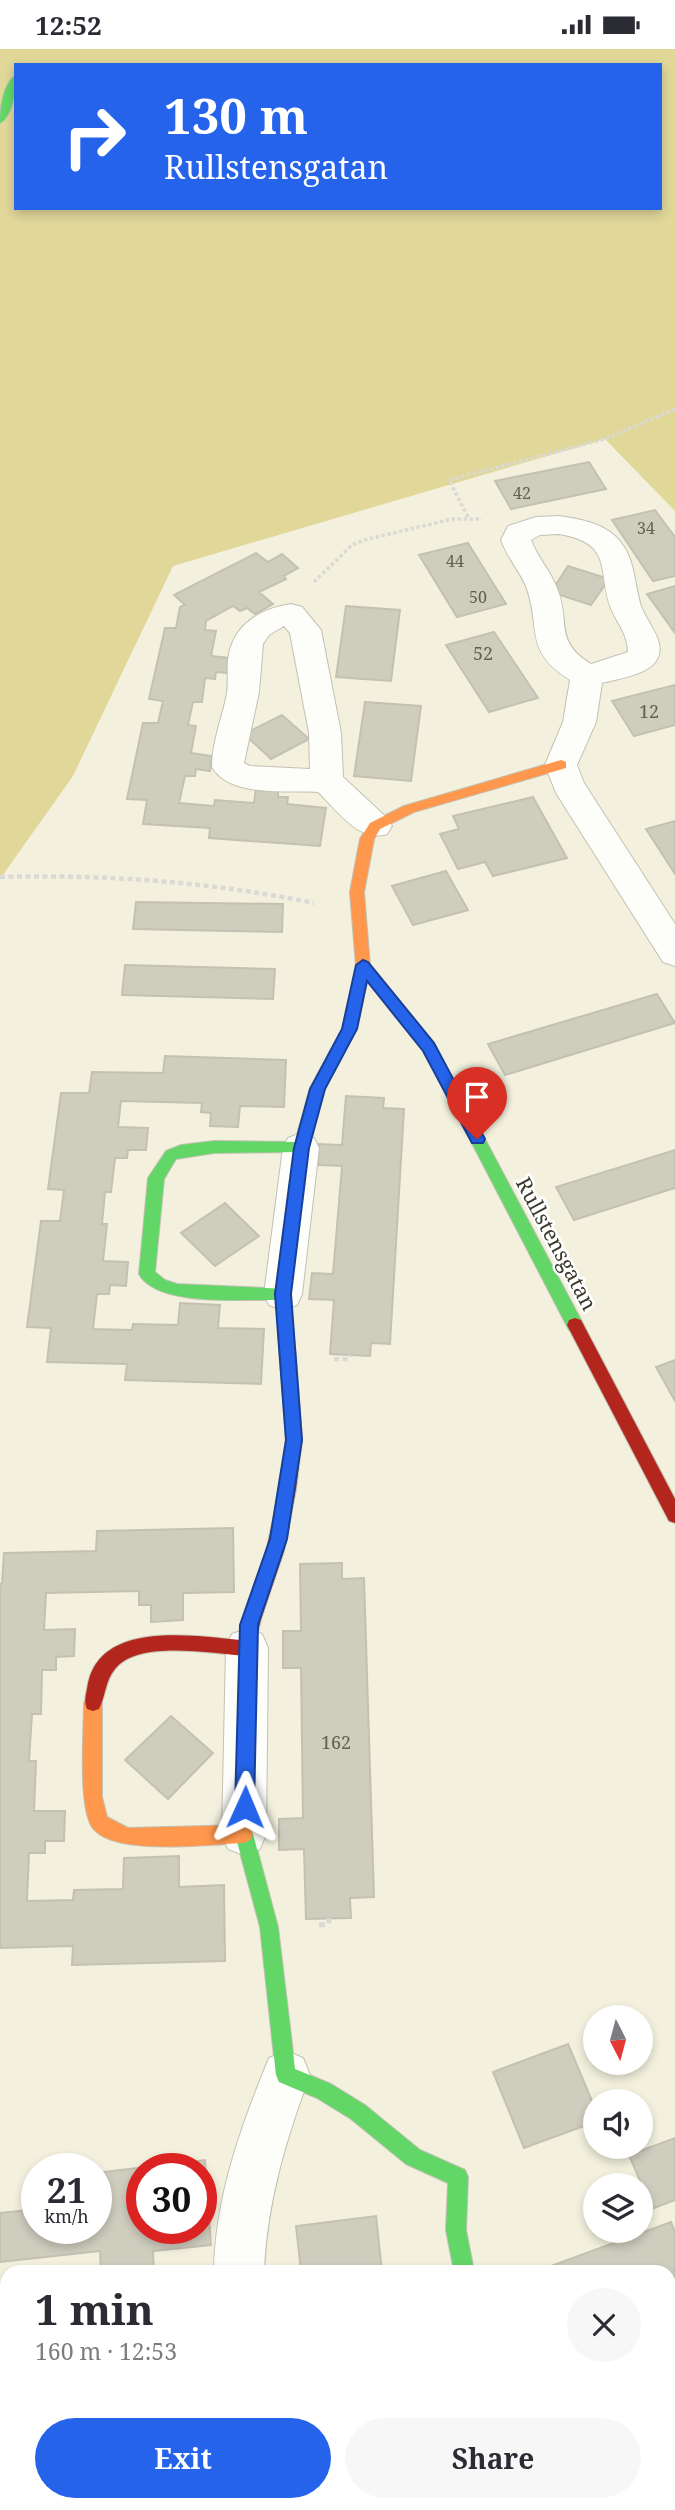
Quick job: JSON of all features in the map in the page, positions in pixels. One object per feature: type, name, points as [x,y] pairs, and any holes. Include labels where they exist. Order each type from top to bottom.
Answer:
[{"type":"main road","points":[[0,120],[14,83]]},
{"type":"main road","points":[[463,2265],[456,2230],[458,2177],[413,2157],[358,2112],[324,2091],[286,2075],[269,1927],[244,1834],[128,1837],[112,1832],[98,1822],[92,1802],[94,1684],[100,1671],[124,1649],[172,1646],[247,1648],[249,1625],[279,1539],[294,1440],[283,1294],[177,1290],[162,1287],[147,1274],[156,1178],[162,1164],[172,1155],[184,1150],[203,1147],[301,1148],[317,1089],[350,1029],[363,965],[357,892],[360,868],[368,839],[375,826],[409,809],[561,765]]},
{"type":"main road","name":"Rullstensgatan","points":[[363,965],[429,1047],[675,1516]]},
{"type":"street","points":[[536,526],[571,527],[592,532],[611,550],[620,571],[626,606],[644,641],[643,657],[620,668],[586,676],[564,661],[552,646],[542,588],[518,548],[516,540],[519,533],[536,526]]},
{"type":"street","points":[[327,781],[325,733],[305,630],[291,614],[268,620],[250,639],[245,652],[243,691],[228,767],[248,777],[327,781],[375,826]]},
{"type":"street","points":[[586,676],[586,690],[570,752],[561,765],[568,785],[675,953]]},
{"type":"street","points":[[283,1294],[301,1148]]},
{"type":"street","points":[[244,1834],[247,1648]]},
{"type":"street","points":[[239,2265],[239,2250],[259,2150],[286,2075]]},
{"type":"path","points":[[468,517],[449,480],[605,439],[675,409]]},
{"type":"path","points":[[291,614],[311,585],[352,545],[424,524],[468,517],[496,523],[519,533]]},
{"type":"path","points":[[0,877],[79,874],[206,882],[314,902],[360,930]]},
{"type":"shaded area","points":[[0,49],[675,49],[675,511],[605,439],[173,566],[73,776],[0,879]]},
{"type":"building","points":[[589,462],[606,489],[511,509],[495,481]]},
{"type":"building","points":[[655,510],[675,537],[675,576],[653,581],[612,520]]},
{"type":"building","points":[[468,543],[506,604],[457,617],[419,555]]},
{"type":"building","points":[[256,553],[268,562],[282,554],[298,568],[284,576],[286,579],[259,592],[273,604],[255,614],[247,608],[240,611],[233,606],[206,621],[205,630],[216,631],[211,656],[229,658],[227,673],[216,672],[215,679],[205,678],[202,702],[193,702],[188,725],[196,726],[191,753],[212,756],[210,771],[196,769],[195,776],[185,776],[179,803],[214,806],[215,800],[254,803],[256,787],[278,788],[278,797],[288,797],[287,804],[326,808],[320,846],[209,838],[210,828],[143,824],[147,800],[127,799],[143,723],[158,723],[163,701],[149,699],[165,628],[176,628],[180,607],[185,605],[174,595]]},
{"type":"building","points":[[568,566],[609,579],[591,605],[551,592]]},
{"type":"building","points":[[675,586],[675,633],[647,594]]},
{"type":"building","points":[[346,606],[400,610],[391,681],[336,677]]},
{"type":"building","points":[[494,632],[538,698],[489,712],[446,645]]},
{"type":"building","points":[[675,685],[675,725],[634,736],[612,701]]},
{"type":"building","points":[[365,702],[421,706],[411,781],[354,776]]},
{"type":"building","points":[[282,715],[309,739],[271,759],[244,734]]},
{"type":"building","points":[[533,797],[567,858],[493,876],[485,862],[458,869],[440,834],[459,829],[453,816]]},
{"type":"building","points":[[675,821],[675,874],[646,829]]},
{"type":"building","points":[[446,871],[468,910],[413,925],[392,886]]},
{"type":"building","points":[[136,902],[283,904],[282,932],[133,929]]},
{"type":"building","points":[[125,965],[275,969],[273,999],[122,995]]},
{"type":"building","points":[[657,994],[675,1023],[505,1075],[488,1044]]},
{"type":"building","points":[[165,1056],[286,1060],[284,1107],[240,1106],[238,1127],[210,1126],[211,1113],[201,1112],[202,1103],[121,1101],[118,1127],[148,1128],[146,1150],[128,1150],[127,1158],[115,1158],[111,1192],[105,1192],[102,1224],[107,1224],[103,1261],[128,1262],[126,1286],[110,1285],[109,1294],[97,1294],[93,1329],[132,1330],[133,1324],[178,1325],[180,1303],[220,1305],[218,1328],[264,1329],[261,1384],[125,1380],[127,1364],[47,1362],[51,1328],[27,1327],[41,1221],[60,1221],[64,1190],[48,1189],[61,1093],[89,1093],[92,1072],[163,1073]]},
{"type":"building","points":[[346,1096],[384,1098],[383,1108],[404,1109],[390,1344],[371,1343],[370,1356],[330,1354],[334,1300],[309,1299],[312,1273],[333,1274],[342,1166],[318,1165],[319,1144],[342,1145]]},
{"type":"building","points":[[675,1150],[675,1188],[574,1220],[556,1187]]},
{"type":"building","points":[[225,1203],[259,1236],[215,1266],[181,1233]]},
{"type":"building","points":[[675,1360],[675,1401],[656,1367]]},
{"type":"building","points":[[233,1528],[234,1592],[183,1593],[183,1620],[151,1622],[151,1605],[139,1605],[139,1591],[46,1593],[44,1630],[75,1629],[74,1656],[56,1657],[56,1670],[42,1670],[41,1714],[32,1714],[29,1761],[36,1761],[34,1811],[65,1811],[64,1841],[45,1841],[45,1853],[29,1853],[27,1901],[73,1900],[74,1890],[123,1889],[124,1858],[179,1856],[179,1887],[224,1885],[225,1961],[72,1965],[73,1946],[0,1948],[0,1584],[4,1553],[96,1551],[97,1531]]},
{"type":"building","points":[[342,1563],[342,1579],[364,1578],[374,1897],[350,1898],[351,1918],[306,1919],[304,1849],[279,1850],[279,1819],[303,1818],[301,1668],[283,1668],[283,1631],[301,1631],[300,1564]]},
{"type":"building","points":[[171,1716],[213,1753],[168,1799],[125,1760]]},
{"type":"building","points":[[568,2044],[587,2089],[583,2089],[583,2126],[524,2148],[493,2072]]},
{"type":"building","points":[[675,2138],[675,2200],[653,2209],[653,2173],[637,2173],[631,2159],[653,2159],[653,2146]]},
{"type":"building","points":[[126,2169],[126,2244],[211,2245],[153,2251],[154,2265],[101,2265],[100,2251],[0,2262],[0,2213],[21,2211],[21,2244],[112,2244],[112,2171]]},
{"type":"building","points":[[376,2216],[381,2265],[300,2265],[296,2226]]},
{"type":"building","points":[[671,2222],[675,2232],[675,2265],[553,2265],[614,2243],[653,2243],[653,2229]]},
{"type":"traffic: fast","points":[[0,120],[14,83]]},
{"type":"traffic: fast","points":[[363,966],[429,1047],[575,1325]]},
{"type":"traffic: fast","points":[[288,1359],[283,1294],[177,1290],[160,1285],[147,1274],[156,1178],[171,1155],[181,1151],[214,1147],[301,1148],[317,1088],[350,1028]]},
{"type":"traffic: fast","points":[[244,1834],[269,1927],[286,2075],[324,2091],[358,2112],[413,2157],[458,2177],[456,2230],[463,2265]]},
{"type":"traffic: slow","points":[[350,1028],[363,966],[357,892],[367,839],[375,826],[409,809],[561,765]]},
{"type":"traffic: slow","points":[[93,1703],[93,1797],[99,1822],[109,1830],[128,1837],[244,1834]]},
{"type":"traffic: jam","points":[[575,1325],[675,1516]]},
{"type":"traffic: jam","points":[[93,1703],[98,1677],[111,1660],[129,1649],[150,1644],[175,1643],[247,1648],[252,1619],[275,1551],[288,1489],[294,1440],[288,1359]]},
{"type":"route","points":[[245,1807],[249,1625],[279,1539],[294,1440],[283,1294],[301,1148],[317,1089],[350,1029],[363,965],[429,1047],[477,1139]]}]
